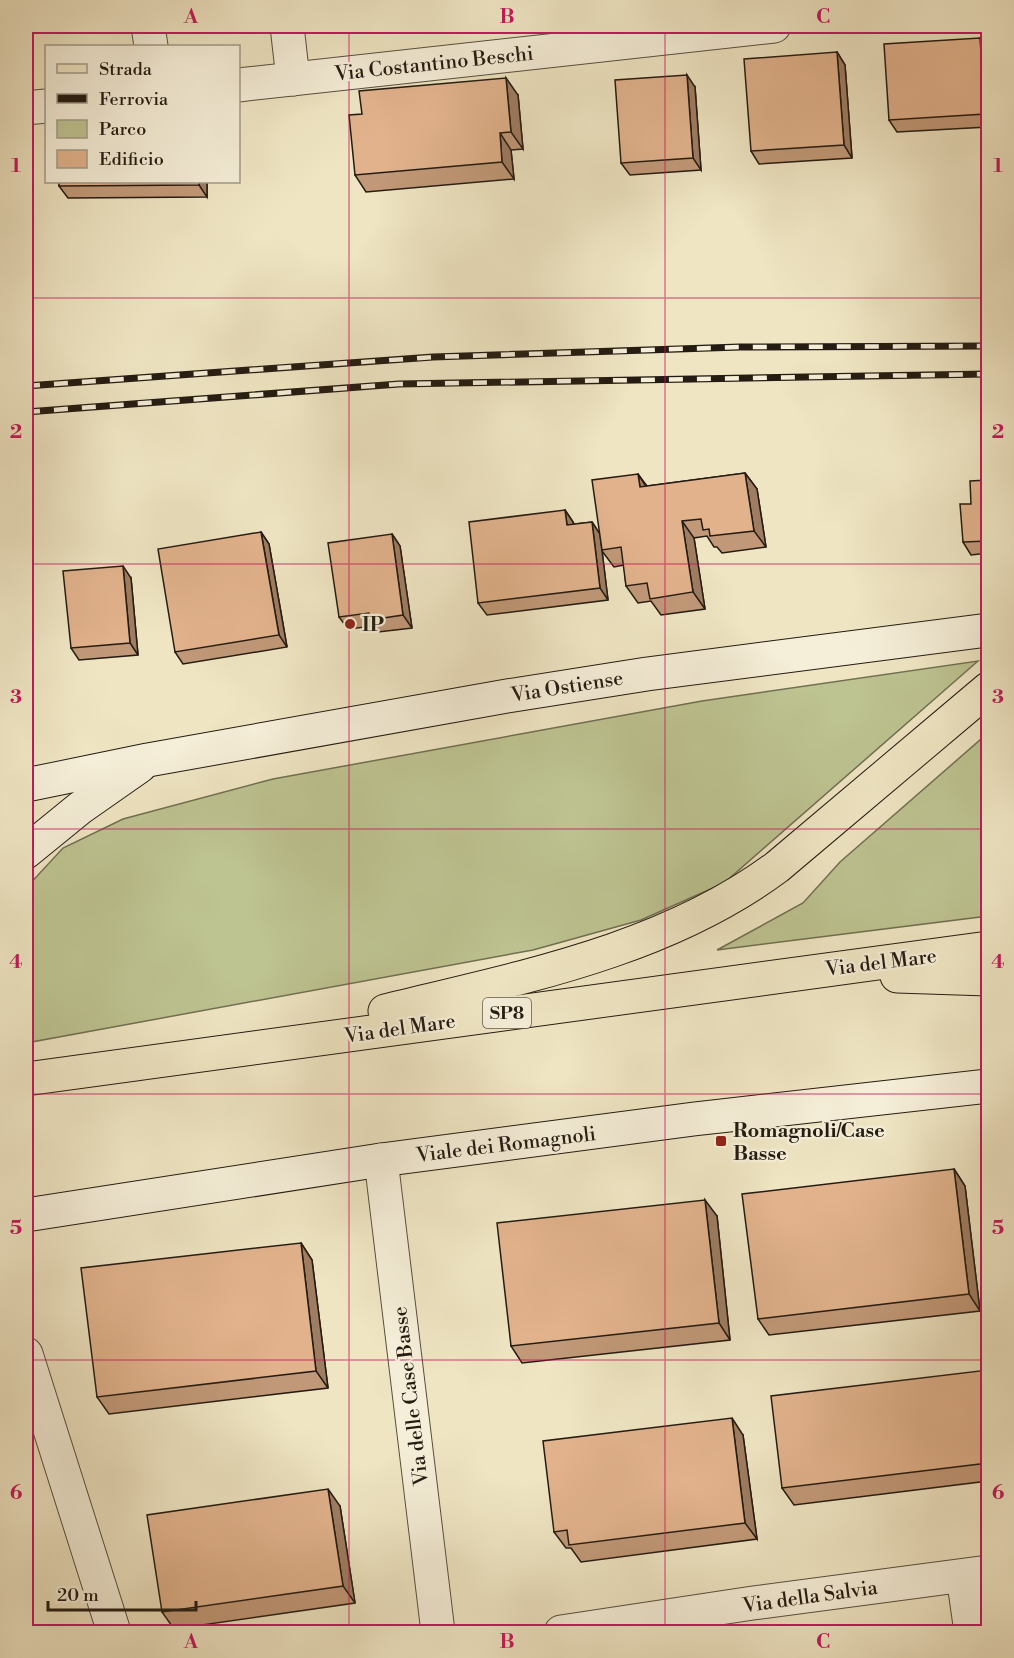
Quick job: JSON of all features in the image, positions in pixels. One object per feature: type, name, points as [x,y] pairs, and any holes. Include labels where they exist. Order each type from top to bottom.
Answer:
[{"type":"main road","points":[[148,26],[151,45]]},
{"type":"main road","points":[[287,26],[293,79]]},
{"type":"main road","name":"Via Costantino Beschi","points":[[240,85],[612,34],[774,26]]},
{"type":"main road","points":[[26,108],[45,106]]},
{"type":"main road","name":"Via Ostiense","points":[[26,785],[148,760],[582,684],[988,630]]},
{"type":"main road","points":[[212,1054],[522,978],[603,953],[696,916],[738,894],[777,867],[988,689]]},
{"type":"main road","name":"Via Ostiense","points":[[26,852],[80,808],[148,760]]},
{"type":"main road","name":"Via del Mare","points":[[26,1079],[988,948]]},
{"type":"main road","points":[[802,972],[988,980]]},
{"type":"main road","name":"Viale dei Romagnoli","points":[[26,1215],[381,1160],[694,1119],[988,1086]]},
{"type":"main road","name":"Via delle Case Basse","points":[[381,1160],[438,1632]]},
{"type":"main road","points":[[26,1354],[114,1632]]},
{"type":"main road","points":[[971,1632],[976,1574]]},
{"type":"main road","name":"Via della Salvia","points":[[561,1632],[753,1603],[976,1574]]},
{"type":"green space","points":[[978,661],[724,883],[641,920],[533,950],[26,1043],[26,888],[63,848],[123,819],[273,779],[702,701]]},
{"type":"green space","points":[[988,733],[988,916],[717,950],[803,903],[840,862]]},
{"type":"building","points":[[980,38],[985,114],[889,120],[884,44]]},
{"type":"building","points":[[837,52],[844,145],[751,151],[744,59]]},
{"type":"building","points":[[687,75],[693,158],[621,163],[615,80]]},
{"type":"building","points":[[506,78],[511,132],[500,133],[502,162],[355,175],[349,115],[362,114],[359,91]]},
{"type":"building","points":[[59,183],[199,183],[199,185],[59,186]]},
{"type":"building","points":[[745,473],[754,531],[710,536],[709,529],[703,530],[701,519],[682,521],[693,592],[650,599],[647,583],[626,586],[621,547],[602,550],[592,480],[638,474],[640,487]]},
{"type":"building","points":[[988,480],[988,541],[963,542],[960,504],[971,504],[970,481]]},
{"type":"building","points":[[565,510],[567,525],[592,522],[600,588],[478,603],[469,522]]},
{"type":"building","points":[[261,532],[279,635],[175,652],[158,549]]},
{"type":"building","points":[[392,534],[403,615],[370,620],[369,613],[339,617],[328,543]]},
{"type":"building","points":[[123,566],[130,643],[71,648],[63,571]]},
{"type":"building","points":[[954,1169],[969,1294],[758,1319],[742,1194]]},
{"type":"building","points":[[705,1200],[719,1323],[511,1346],[497,1223]]},
{"type":"building","points":[[301,1243],[316,1371],[97,1397],[81,1268]]},
{"type":"building","points":[[988,1370],[988,1463],[782,1488],[771,1396]]},
{"type":"building","points":[[732,1418],[745,1523],[569,1545],[567,1530],[554,1532],[543,1441]]},
{"type":"building","points":[[328,1489],[343,1586],[162,1612],[147,1515]]},
{"type":"railway","points":[[26,386],[433,357],[740,347],[988,346]]},
{"type":"railway","points":[[26,412],[399,384],[988,374]]},
{"type":"place","name":"IP","points":[[350,624]]},
{"type":"place","name":"Romagnoli/Case Basse","points":[[721,1141]]}]
